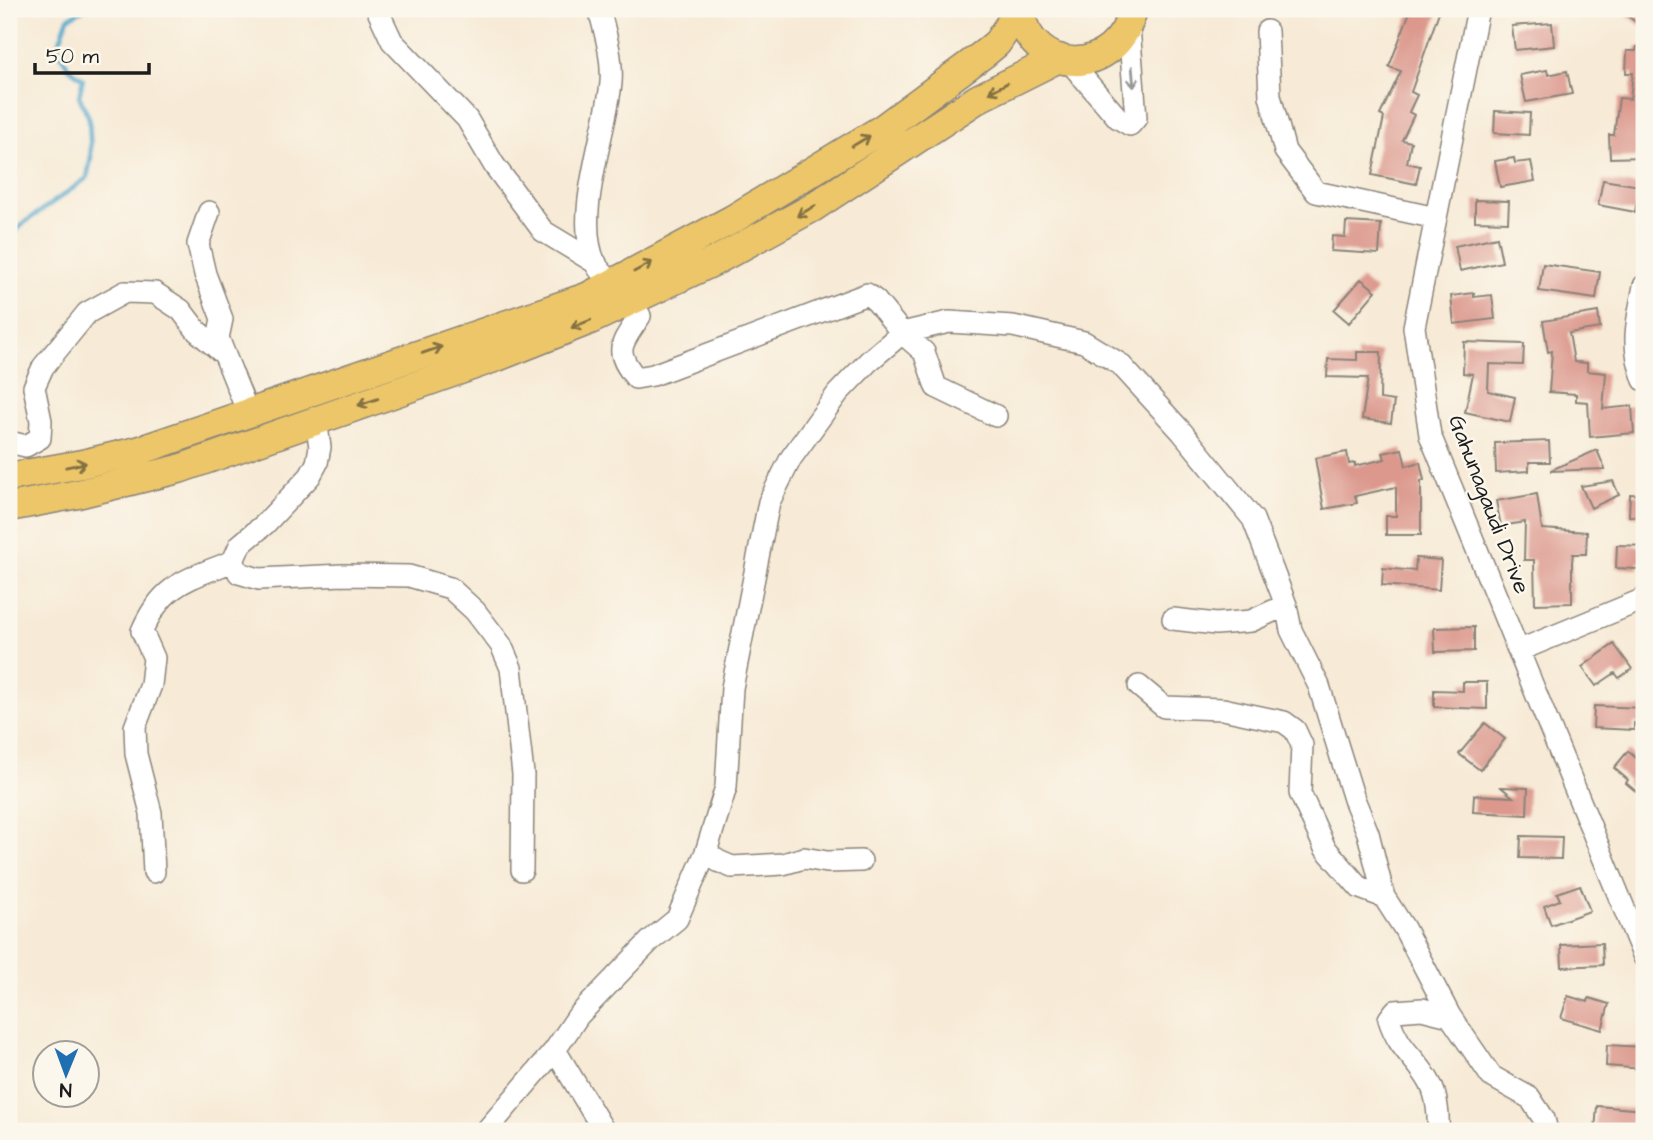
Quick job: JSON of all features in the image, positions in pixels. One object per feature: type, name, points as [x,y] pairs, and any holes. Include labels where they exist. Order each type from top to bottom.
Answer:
[{"type":"main road","points":[[9,477],[141,450],[587,297],[733,219],[882,129],[997,43],[1019,9]]},
{"type":"main road","points":[[1019,9],[1032,40],[1044,51],[1063,59],[1083,60],[1104,53],[1122,38],[1131,17]]},
{"type":"main road","points":[[9,507],[78,494],[179,469],[497,357],[590,320],[613,282],[715,261],[811,208],[979,98],[1063,59]]},
{"type":"street","points":[[377,9],[392,41],[467,118],[494,165],[543,232],[613,282]]},
{"type":"street","points":[[599,9],[608,44],[611,81],[589,203],[588,233],[613,282],[639,316],[621,345],[623,362],[636,378],[867,294],[902,333],[924,352],[936,387],[996,416]]},
{"type":"street","name":"Gahunagaudi Drive","points":[[1478,9],[1414,327],[1430,435],[1644,957]]},
{"type":"street","points":[[1063,59],[1118,118],[1129,125],[1136,118],[1131,17]]},
{"type":"street","points":[[1267,31],[1270,96],[1285,150],[1316,192],[1436,218]]},
{"type":"street","points":[[209,212],[198,244],[205,274],[222,319],[218,338],[248,413]]},
{"type":"street","points":[[1644,286],[1636,330],[1635,356],[1644,380]]},
{"type":"street","points":[[9,442],[26,446],[40,438],[41,421],[34,387],[43,367],[87,313],[125,292],[155,293],[181,310],[197,331],[224,354]]},
{"type":"street","points":[[486,1131],[555,1050],[578,1016],[650,941],[677,919],[706,852],[726,787],[732,688],[769,502],[791,458],[838,393],[869,361],[902,333],[949,322],[1013,326],[1084,342],[1120,364],[1182,432],[1253,519],[1286,605],[1291,630],[1319,686],[1342,764],[1368,833],[1384,897],[1404,928],[1450,1016],[1491,1076],[1531,1098],[1544,1119],[1547,1131]]},
{"type":"street","points":[[154,872],[151,813],[136,754],[135,727],[151,685],[153,658],[142,631],[151,611],[164,593],[233,561],[240,545],[265,524],[310,476],[317,463],[320,447],[316,420]]},
{"type":"street","points":[[233,561],[239,573],[259,579],[343,575],[410,576],[450,588],[475,611],[500,645],[511,668],[523,774],[522,870]]},
{"type":"street","points":[[1520,650],[1644,598]]},
{"type":"street","points":[[1173,619],[1216,624],[1251,621],[1286,605]]},
{"type":"street","points":[[1139,686],[1164,707],[1223,709],[1284,722],[1295,730],[1302,745],[1300,793],[1325,848],[1360,888],[1384,897]]},
{"type":"street","points":[[706,852],[732,867],[783,864],[804,858],[827,862],[861,861]]},
{"type":"street","points":[[1438,1131],[1431,1084],[1395,1038],[1389,1019],[1395,1011],[1422,1009],[1450,1016]]},
{"type":"street","points":[[555,1050],[604,1131]]},
{"type":"building","points":[[1411,9],[1440,9],[1411,92],[1417,95],[1409,112],[1414,115],[1402,140],[1411,142],[1407,163],[1420,166],[1416,184],[1372,175],[1384,117],[1380,115],[1401,71],[1389,67]]},
{"type":"building","points":[[1618,9],[1644,9],[1644,28]]},
{"type":"building","points":[[1552,23],[1554,46],[1515,50],[1512,26]]},
{"type":"building","points":[[1637,47],[1644,47],[1644,157],[1610,158],[1609,135],[1614,135],[1619,98],[1630,99],[1633,73],[1626,73],[1627,51],[1636,51]]},
{"type":"building","points":[[1547,70],[1548,75],[1567,71],[1572,94],[1526,102],[1520,75]]},
{"type":"building","points":[[1495,111],[1530,113],[1529,135],[1494,133]]},
{"type":"building","points":[[1514,158],[1515,163],[1531,161],[1535,181],[1500,187],[1495,161]]},
{"type":"building","points":[[1603,180],[1640,186],[1635,212],[1598,205]]},
{"type":"building","points":[[1475,200],[1509,201],[1508,222],[1475,221]]},
{"type":"building","points":[[1346,222],[1381,224],[1379,254],[1331,251],[1332,236],[1345,237]]},
{"type":"building","points":[[1497,237],[1502,262],[1460,271],[1455,246]]},
{"type":"building","points":[[1543,264],[1600,272],[1596,299],[1539,291]]},
{"type":"building","points":[[1361,279],[1376,291],[1349,323],[1334,310]]},
{"type":"building","points":[[1474,293],[1474,297],[1492,295],[1495,319],[1454,324],[1451,296]]},
{"type":"building","points":[[1598,312],[1600,328],[1569,333],[1574,362],[1587,363],[1587,371],[1606,373],[1603,409],[1632,406],[1634,433],[1590,437],[1588,402],[1576,401],[1576,394],[1549,392],[1552,351],[1548,352],[1543,321]]},
{"type":"building","points":[[1464,342],[1524,344],[1523,365],[1489,364],[1488,391],[1515,397],[1510,422],[1465,412],[1473,374],[1463,373]]},
{"type":"building","points":[[1357,352],[1381,352],[1380,399],[1394,401],[1391,423],[1362,419],[1368,378],[1327,377],[1328,359],[1357,360]]},
{"type":"building","points":[[1549,441],[1550,462],[1529,462],[1529,471],[1496,473],[1495,443]]},
{"type":"building","points":[[1402,449],[1406,466],[1420,462],[1424,480],[1421,481],[1421,535],[1386,535],[1386,516],[1396,516],[1396,487],[1355,496],[1357,503],[1324,509],[1315,458],[1347,452],[1349,464],[1355,463],[1355,466],[1385,459],[1383,453]]},
{"type":"building","points":[[1597,450],[1605,469],[1551,471],[1551,470]]},
{"type":"building","points":[[1613,481],[1619,495],[1591,508],[1581,486]]},
{"type":"building","points":[[1537,494],[1542,529],[1587,532],[1586,554],[1573,554],[1572,603],[1535,604],[1534,560],[1524,560],[1525,522],[1501,526],[1496,501]]},
{"type":"building","points":[[1630,494],[1644,495],[1644,517],[1629,516]]},
{"type":"building","points":[[1617,545],[1644,546],[1644,562],[1638,562],[1638,569],[1616,568]]},
{"type":"building","points":[[1416,558],[1441,560],[1439,590],[1382,585],[1383,568],[1415,571]]},
{"type":"building","points":[[1474,627],[1474,651],[1435,652],[1434,628]]},
{"type":"building","points":[[1614,644],[1632,669],[1619,678],[1615,673],[1596,686],[1582,667]]},
{"type":"building","points":[[1463,682],[1487,682],[1487,709],[1434,707],[1434,690],[1463,691]]},
{"type":"building","points":[[1594,706],[1644,708],[1644,724],[1634,723],[1634,730],[1593,728]]},
{"type":"building","points":[[1485,723],[1505,739],[1480,770],[1459,754]]},
{"type":"building","points":[[1628,751],[1644,765],[1644,787],[1639,794],[1614,768]]},
{"type":"building","points":[[1501,787],[1528,788],[1527,815],[1473,812],[1474,795],[1513,797]]},
{"type":"building","points":[[1521,836],[1562,837],[1561,859],[1520,858]]},
{"type":"building","points":[[1580,885],[1590,911],[1551,925],[1544,906],[1560,900],[1557,893]]},
{"type":"building","points":[[1602,943],[1603,965],[1562,967],[1561,945]]},
{"type":"building","points":[[1568,996],[1609,1004],[1602,1030],[1561,1018]]},
{"type":"building","points":[[1607,1045],[1644,1047],[1644,1069],[1606,1066]]},
{"type":"building","points":[[1597,1106],[1644,1110],[1644,1131],[1595,1131]]},
{"type":"waterway","points":[[9,238],[24,223],[87,178],[91,157],[89,118],[79,96],[83,79],[69,68],[57,49],[68,18],[84,9]]}]
